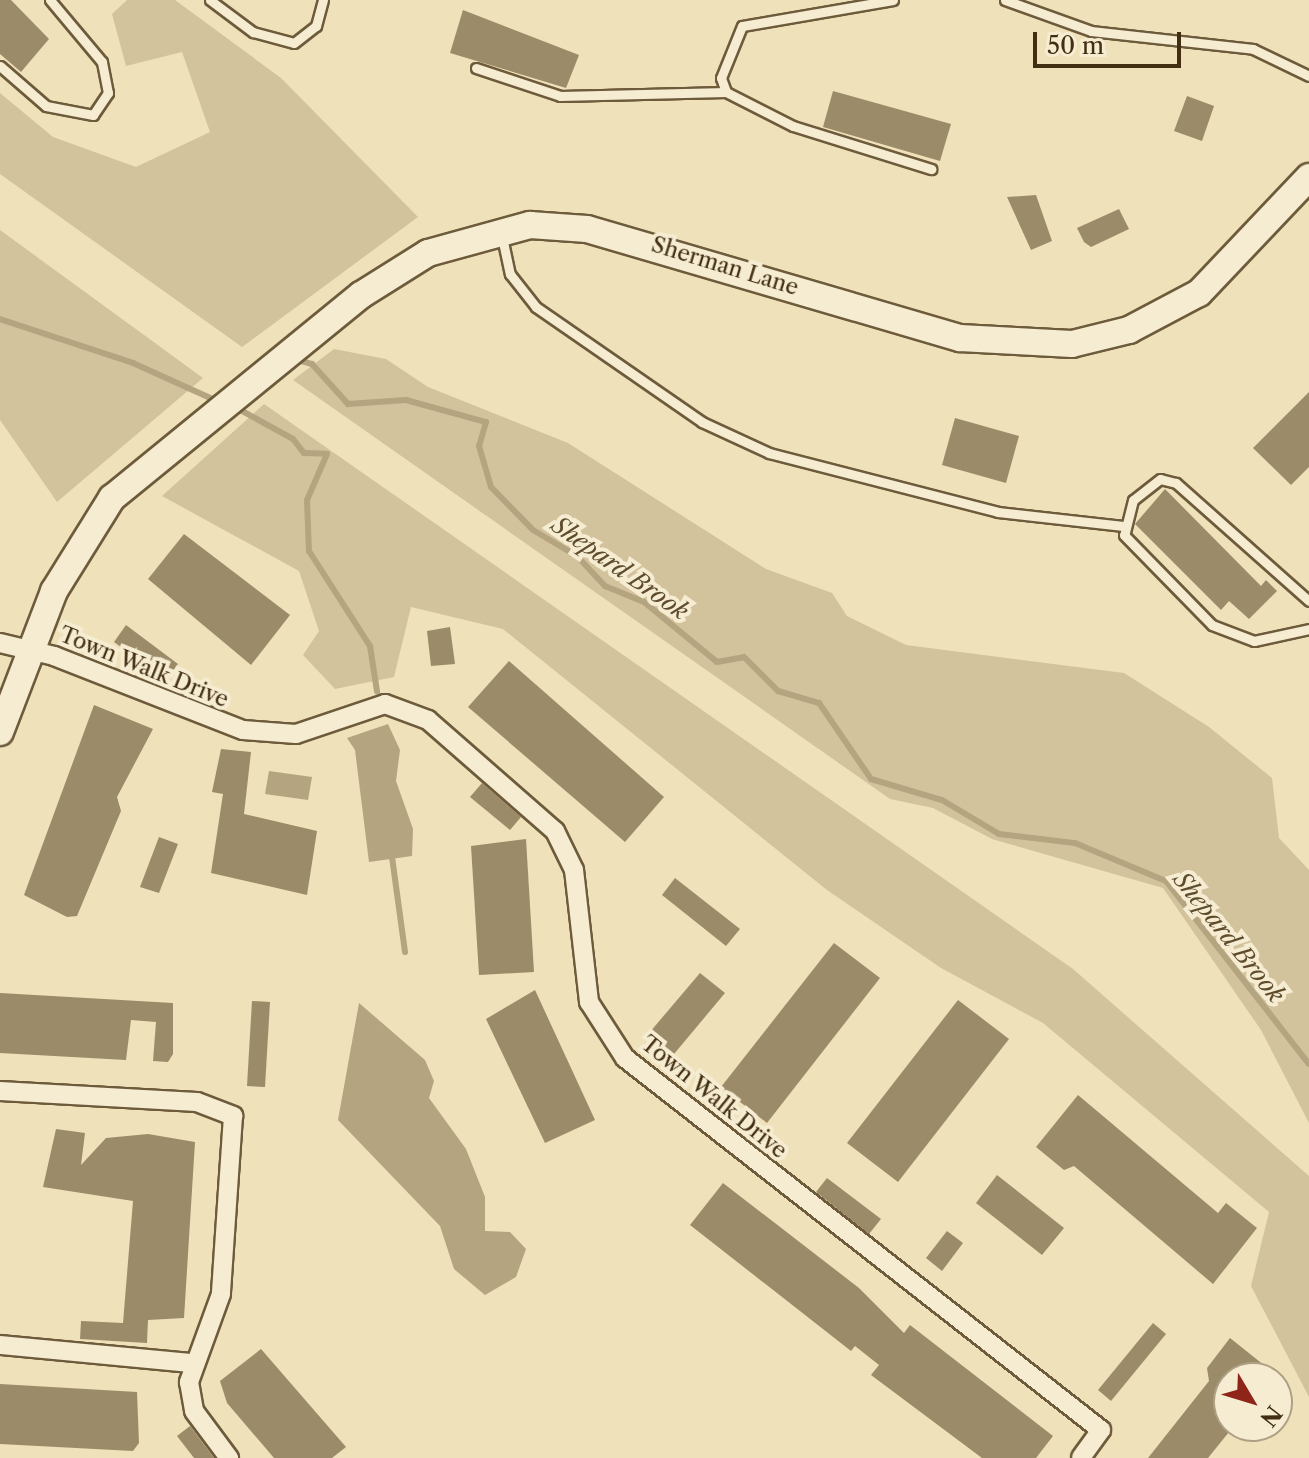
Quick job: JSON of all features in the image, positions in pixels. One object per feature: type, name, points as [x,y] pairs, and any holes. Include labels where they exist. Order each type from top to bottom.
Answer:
[{"type":"street","name":"Sherman Lane","points":[[0,732],[31,649],[82,538],[147,464],[361,295],[428,253],[501,230],[556,225],[612,234],[960,338],[1036,346],[1102,338],[1166,314],[1225,273],[1309,177]]},
{"type":"street","points":[[0,643],[31,649]]},
{"type":"street","name":"Town Walk Drive","points":[[31,649],[243,730],[296,734],[385,704],[428,720],[555,831],[575,878],[589,1002],[625,1058],[1101,1430],[1081,1458]]},
{"type":"street","points":[[0,1091],[197,1102],[233,1116],[221,1294],[192,1363],[194,1411],[229,1458]]},
{"type":"street","points":[[0,1345],[192,1363]]},
{"type":"lane","points":[[0,66],[46,106],[93,115],[108,93],[102,62],[50,0]]},
{"type":"lane","points":[[210,0],[253,32],[294,43],[316,26],[323,0]]},
{"type":"lane","points":[[726,92],[721,78],[742,26],[893,0]]},
{"type":"lane","points":[[1005,0],[1091,31],[1253,49],[1309,76]]},
{"type":"lane","points":[[476,68],[560,96],[726,92],[835,142],[931,169]]},
{"type":"lane","points":[[501,230],[510,274],[536,307],[702,422],[769,453],[998,512],[1123,526]]},
{"type":"lane","points":[[1123,526],[1146,486],[1170,480],[1309,601]]},
{"type":"lane","points":[[1123,526],[1132,547],[1232,636],[1285,638],[1309,629]]},
{"type":"shaded area","points":[[127,0],[175,0],[281,78],[418,217],[242,347],[0,174],[0,93],[53,137],[136,167],[210,132],[182,52],[126,66],[112,14]]},
{"type":"shaded area","points":[[0,230],[203,378],[57,502],[0,420]]},
{"type":"shaded area","points":[[334,349],[386,359],[428,387],[568,443],[766,569],[832,593],[847,616],[906,645],[1124,673],[1209,727],[1272,778],[1279,838],[1309,870],[1309,1123],[1261,1030],[1163,888],[992,839],[933,808],[890,799],[293,380]]},
{"type":"shaded area","points":[[264,404],[1073,969],[1309,1176],[1309,1397],[1251,1286],[1269,1212],[1043,1023],[941,968],[827,890],[503,629],[411,607],[394,677],[335,689],[303,655],[319,631],[299,571],[162,496]]},
{"type":"shaded area","points":[[388,724],[400,750],[396,781],[413,829],[412,856],[369,862],[355,750],[347,738]]},
{"type":"shaded area","points":[[269,771],[312,777],[308,800],[265,794]]},
{"type":"shaded area","points":[[359,1003],[425,1060],[434,1081],[429,1098],[466,1149],[485,1197],[485,1231],[510,1232],[526,1249],[516,1277],[485,1295],[454,1269],[440,1226],[338,1120]]},
{"type":"building","points":[[0,0],[11,0],[49,39],[21,72],[0,54]]},
{"type":"building","points":[[463,10],[579,55],[566,88],[450,53]]},
{"type":"building","points":[[833,91],[951,124],[940,161],[823,127]]},
{"type":"building","points":[[1187,96],[1214,106],[1202,141],[1174,131]]},
{"type":"building","points":[[1036,195],[1052,241],[1031,250],[1007,197]]},
{"type":"building","points":[[1119,209],[1129,229],[1091,247],[1084,242],[1077,228]]},
{"type":"building","points":[[1309,392],[1309,467],[1291,485],[1253,448]]},
{"type":"building","points":[[955,418],[1019,436],[1006,483],[942,465]]},
{"type":"building","points":[[1165,489],[1261,586],[1266,580],[1277,591],[1249,619],[1229,601],[1221,610],[1135,524]]},
{"type":"building","points":[[184,534],[290,615],[251,665],[148,579]]},
{"type":"building","points":[[126,625],[178,664],[166,680],[114,642]]},
{"type":"building","points":[[450,627],[455,664],[431,666],[427,631]]},
{"type":"building","points":[[509,661],[664,797],[625,842],[468,707]]},
{"type":"building","points":[[94,705],[153,729],[117,797],[121,811],[77,916],[67,917],[24,895]]},
{"type":"building","points":[[221,749],[251,752],[244,814],[317,831],[307,895],[211,873],[223,794],[212,792]]},
{"type":"building","points":[[482,783],[521,817],[510,830],[470,797]]},
{"type":"building","points":[[159,837],[178,844],[159,893],[140,887]]},
{"type":"building","points":[[526,839],[534,972],[479,975],[471,846]]},
{"type":"building","points":[[675,878],[740,929],[726,946],[662,895]]},
{"type":"building","points":[[834,943],[880,978],[767,1123],[721,1087]]},
{"type":"building","points":[[700,973],[725,993],[669,1060],[644,1039]]},
{"type":"building","points":[[535,990],[595,1120],[545,1143],[486,1019]]},
{"type":"building","points":[[0,993],[173,1003],[173,1054],[168,1062],[153,1061],[156,1022],[131,1020],[126,1060],[0,1053]]},
{"type":"building","points":[[958,1000],[1009,1039],[898,1182],[847,1143]]},
{"type":"building","points":[[252,1001],[270,1002],[265,1087],[247,1086]]},
{"type":"building","points":[[1078,1095],[1218,1213],[1226,1203],[1257,1228],[1213,1284],[1074,1166],[1064,1170],[1036,1147]]},
{"type":"building","points":[[56,1129],[85,1133],[81,1165],[106,1138],[148,1134],[195,1142],[184,1318],[148,1320],[147,1343],[80,1339],[81,1321],[123,1323],[133,1201],[43,1187]]},
{"type":"building","points":[[997,1175],[1064,1228],[1042,1255],[976,1203]]},
{"type":"building","points":[[827,1178],[881,1219],[869,1234],[816,1192]]},
{"type":"building","points":[[723,1183],[859,1288],[904,1333],[910,1325],[1053,1436],[1036,1458],[982,1458],[871,1375],[879,1365],[855,1346],[851,1351],[690,1225]]},
{"type":"building","points":[[947,1231],[963,1243],[942,1271],[926,1258]]},
{"type":"building","points":[[1153,1323],[1166,1334],[1111,1401],[1098,1390]]},
{"type":"building","points":[[1230,1338],[1260,1362],[1213,1362],[1213,1442],[1221,1442],[1208,1458],[1148,1458],[1209,1381],[1207,1368]]},
{"type":"building","points":[[261,1349],[346,1447],[332,1458],[274,1458],[227,1403],[220,1381]]},
{"type":"building","points":[[0,1384],[137,1392],[139,1443],[133,1451],[0,1444]]},
{"type":"building","points":[[190,1426],[214,1458],[194,1458],[177,1436]]},
{"type":"waterway","name":"Shepard Brook","points":[[0,319],[133,363],[219,402]]},
{"type":"waterway","name":"Shepard Brook","points":[[294,359],[312,364],[348,404],[406,400],[486,422],[479,446],[491,487],[533,530],[577,556],[605,586],[644,602],[717,662],[744,657],[778,691],[819,703],[871,779],[942,800],[999,834],[1075,843],[1166,881],[1309,1064]]},
{"type":"waterway","points":[[235,407],[293,439],[304,453],[327,454],[307,500],[309,551],[370,646],[377,691]]},
{"type":"waterway","points":[[392,857],[405,952]]}]
